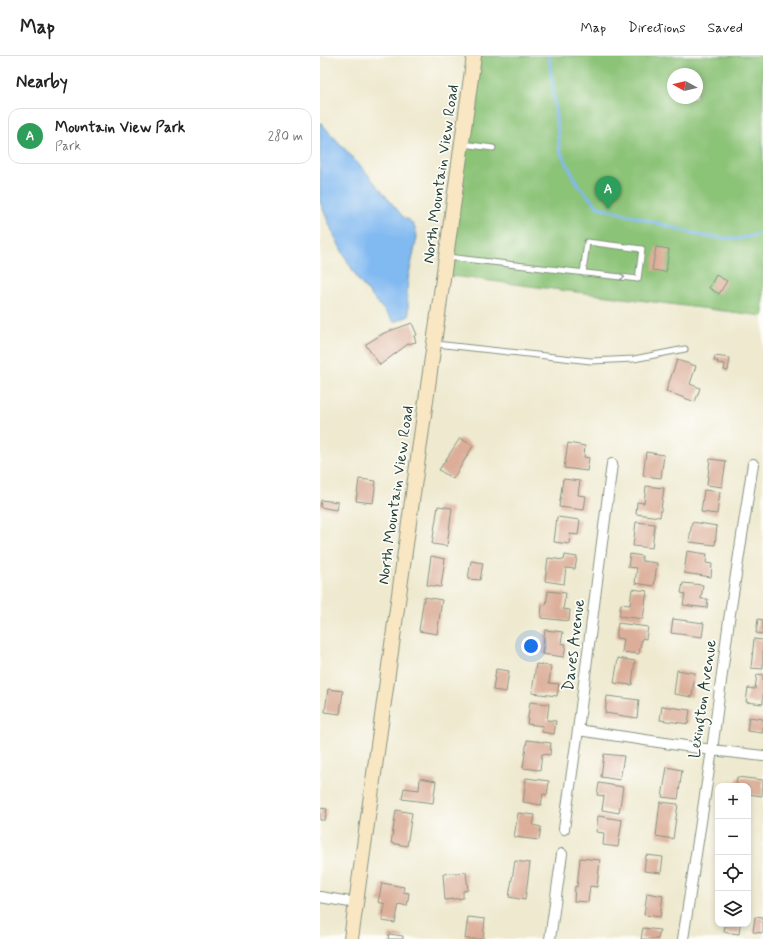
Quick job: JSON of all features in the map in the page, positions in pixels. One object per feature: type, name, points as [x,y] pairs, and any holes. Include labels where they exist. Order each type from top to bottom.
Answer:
[{"type":"street","name":"North Mountain View Road","points":[[351,939],[474,56]]},
{"type":"street","name":"Daves Avenue","points":[[564,829],[612,464]]},
{"type":"street","name":"Lexington Avenue","points":[[683,939],[712,750],[752,464]]},
{"type":"street","points":[[578,730],[763,756]]},
{"type":"street","points":[[550,939],[562,854]]},
{"type":"street","points":[[320,897],[356,903]]},
{"type":"lane","points":[[462,144],[493,148]]},
{"type":"lane","points":[[446,257],[583,273],[638,279],[642,249],[587,242],[583,273]]},
{"type":"lane","points":[[434,344],[591,361],[634,359],[685,349]]},
{"type":"green space","points":[[474,56],[763,56],[763,316],[444,275]]},
{"type":"water","points":[[320,122],[365,171],[404,218],[410,221],[415,228],[417,237],[408,279],[407,293],[409,316],[394,322],[359,281],[333,233],[320,202]]},
{"type":"building","points":[[656,247],[669,249],[666,272],[652,270]]},
{"type":"building","points":[[716,275],[727,281],[719,294],[709,288]]},
{"type":"building","points":[[412,323],[417,335],[414,336],[416,342],[408,344],[380,365],[366,344],[384,333]]},
{"type":"building","points":[[715,356],[730,358],[728,371],[724,370],[725,364],[714,361]]},
{"type":"building","points":[[677,360],[696,366],[690,384],[700,388],[695,402],[666,391]]},
{"type":"building","points":[[460,438],[473,446],[453,479],[439,470]]},
{"type":"building","points":[[568,443],[585,446],[584,457],[589,458],[587,471],[564,468]]},
{"type":"building","points":[[646,452],[664,455],[661,478],[643,476]]},
{"type":"building","points":[[710,459],[726,461],[722,487],[707,485]]},
{"type":"building","points":[[359,479],[376,481],[373,503],[356,501]]},
{"type":"building","points":[[563,479],[580,481],[578,495],[586,496],[584,510],[559,507]]},
{"type":"building","points":[[646,486],[664,488],[660,517],[636,514],[637,502],[644,503]]},
{"type":"building","points":[[704,490],[720,492],[717,514],[701,512]]},
{"type":"building","points":[[321,500],[338,502],[336,510],[320,507]]},
{"type":"building","points":[[438,506],[452,508],[447,546],[432,544]]},
{"type":"building","points":[[557,517],[580,520],[578,535],[570,534],[569,544],[554,542]]},
{"type":"building","points":[[636,522],[655,524],[652,548],[633,546]]},
{"type":"building","points":[[692,522],[717,526],[715,545],[689,542]]},
{"type":"building","points":[[687,551],[707,554],[706,563],[712,564],[711,577],[684,573]]},
{"type":"building","points":[[630,554],[642,556],[642,561],[657,563],[654,586],[635,583],[637,568],[628,567]]},
{"type":"building","points":[[565,555],[577,557],[575,569],[566,568],[564,584],[545,581],[548,558],[564,560]]},
{"type":"building","points":[[431,556],[445,559],[441,587],[427,585]]},
{"type":"building","points":[[471,561],[483,563],[480,580],[468,579]]},
{"type":"building","points":[[683,583],[703,585],[701,599],[708,599],[707,608],[683,605],[685,594],[681,593]]},
{"type":"building","points":[[632,589],[647,591],[643,619],[619,616],[621,604],[630,605]]},
{"type":"building","points":[[548,591],[566,593],[563,609],[570,610],[569,621],[541,618],[542,604],[546,605]]},
{"type":"building","points":[[424,597],[442,600],[437,634],[419,631]]},
{"type":"building","points":[[673,619],[704,623],[702,637],[671,633]]},
{"type":"building","points":[[758,619],[763,620],[763,634],[756,633]]},
{"type":"building","points":[[618,623],[648,627],[646,639],[642,638],[639,654],[622,652],[624,639],[616,638]]},
{"type":"building","points":[[545,630],[563,632],[561,643],[566,644],[564,657],[542,654]]},
{"type":"building","points":[[754,639],[763,640],[763,669],[751,668]]},
{"type":"building","points":[[618,658],[635,661],[632,685],[614,683]]},
{"type":"building","points":[[536,664],[551,666],[549,683],[559,684],[557,696],[532,693]]},
{"type":"building","points":[[496,669],[509,671],[506,692],[493,690]]},
{"type":"building","points":[[677,670],[695,673],[692,697],[674,694]]},
{"type":"building","points":[[757,674],[763,675],[763,704],[746,702],[748,688],[755,689]]},
{"type":"building","points":[[328,689],[343,691],[340,714],[325,712]]},
{"type":"building","points":[[607,696],[639,700],[637,718],[605,713]]},
{"type":"building","points":[[530,702],[549,704],[547,720],[556,721],[554,734],[542,732],[543,726],[527,724]]},
{"type":"building","points":[[662,706],[690,710],[688,724],[660,720]]},
{"type":"building","points":[[749,717],[763,719],[763,733],[747,731]]},
{"type":"building","points":[[527,740],[551,743],[550,755],[542,754],[540,770],[523,768]]},
{"type":"building","points":[[604,754],[624,756],[620,780],[601,777]]},
{"type":"building","points":[[667,767],[682,770],[678,799],[662,797]]},
{"type":"building","points":[[737,777],[763,780],[762,796],[751,794],[751,783],[736,783]]},
{"type":"building","points":[[420,778],[436,781],[433,803],[402,799],[404,788],[419,790]]},
{"type":"building","points":[[526,778],[549,781],[547,795],[543,794],[541,805],[523,802]]},
{"type":"building","points":[[599,783],[623,787],[619,813],[602,810],[604,796],[597,795]]},
{"type":"building","points":[[660,802],[678,804],[673,839],[656,836]]},
{"type":"building","points":[[320,808],[327,809],[325,820],[320,820]]},
{"type":"building","points":[[396,810],[412,813],[407,846],[391,843]]},
{"type":"building","points":[[518,813],[535,815],[533,825],[541,827],[539,840],[514,837]]},
{"type":"building","points":[[598,816],[622,820],[618,847],[603,845],[604,833],[596,832]]},
{"type":"building","points":[[646,855],[663,857],[661,873],[644,871]]},
{"type":"building","points":[[580,858],[600,860],[597,887],[590,886],[588,902],[574,901]]},
{"type":"building","points":[[515,861],[530,863],[525,900],[509,897]]},
{"type":"building","points":[[466,872],[468,890],[463,891],[463,898],[445,900],[443,874]]},
{"type":"building","points":[[382,883],[404,887],[403,892],[409,893],[407,906],[399,904],[395,923],[382,921],[385,904],[378,902]]},
{"type":"building","points":[[647,893],[663,896],[660,917],[644,915]]},
{"type":"building","points":[[468,917],[485,919],[483,939],[465,939]]},
{"type":"building","points":[[755,917],[763,918],[763,933],[753,932]]},
{"type":"building","points":[[725,927],[740,927],[739,934],[724,932]]},
{"type":"building","points":[[643,928],[660,930],[658,939],[641,939]]},
{"type":"building","points":[[389,934],[403,936],[403,939],[388,939]]},
{"type":"waterway","points":[[549,56],[560,151],[578,185],[598,207],[703,236],[739,239],[763,233]]},
{"type":"place","name":"Mountain View Park","points":[[608,209]]}]
